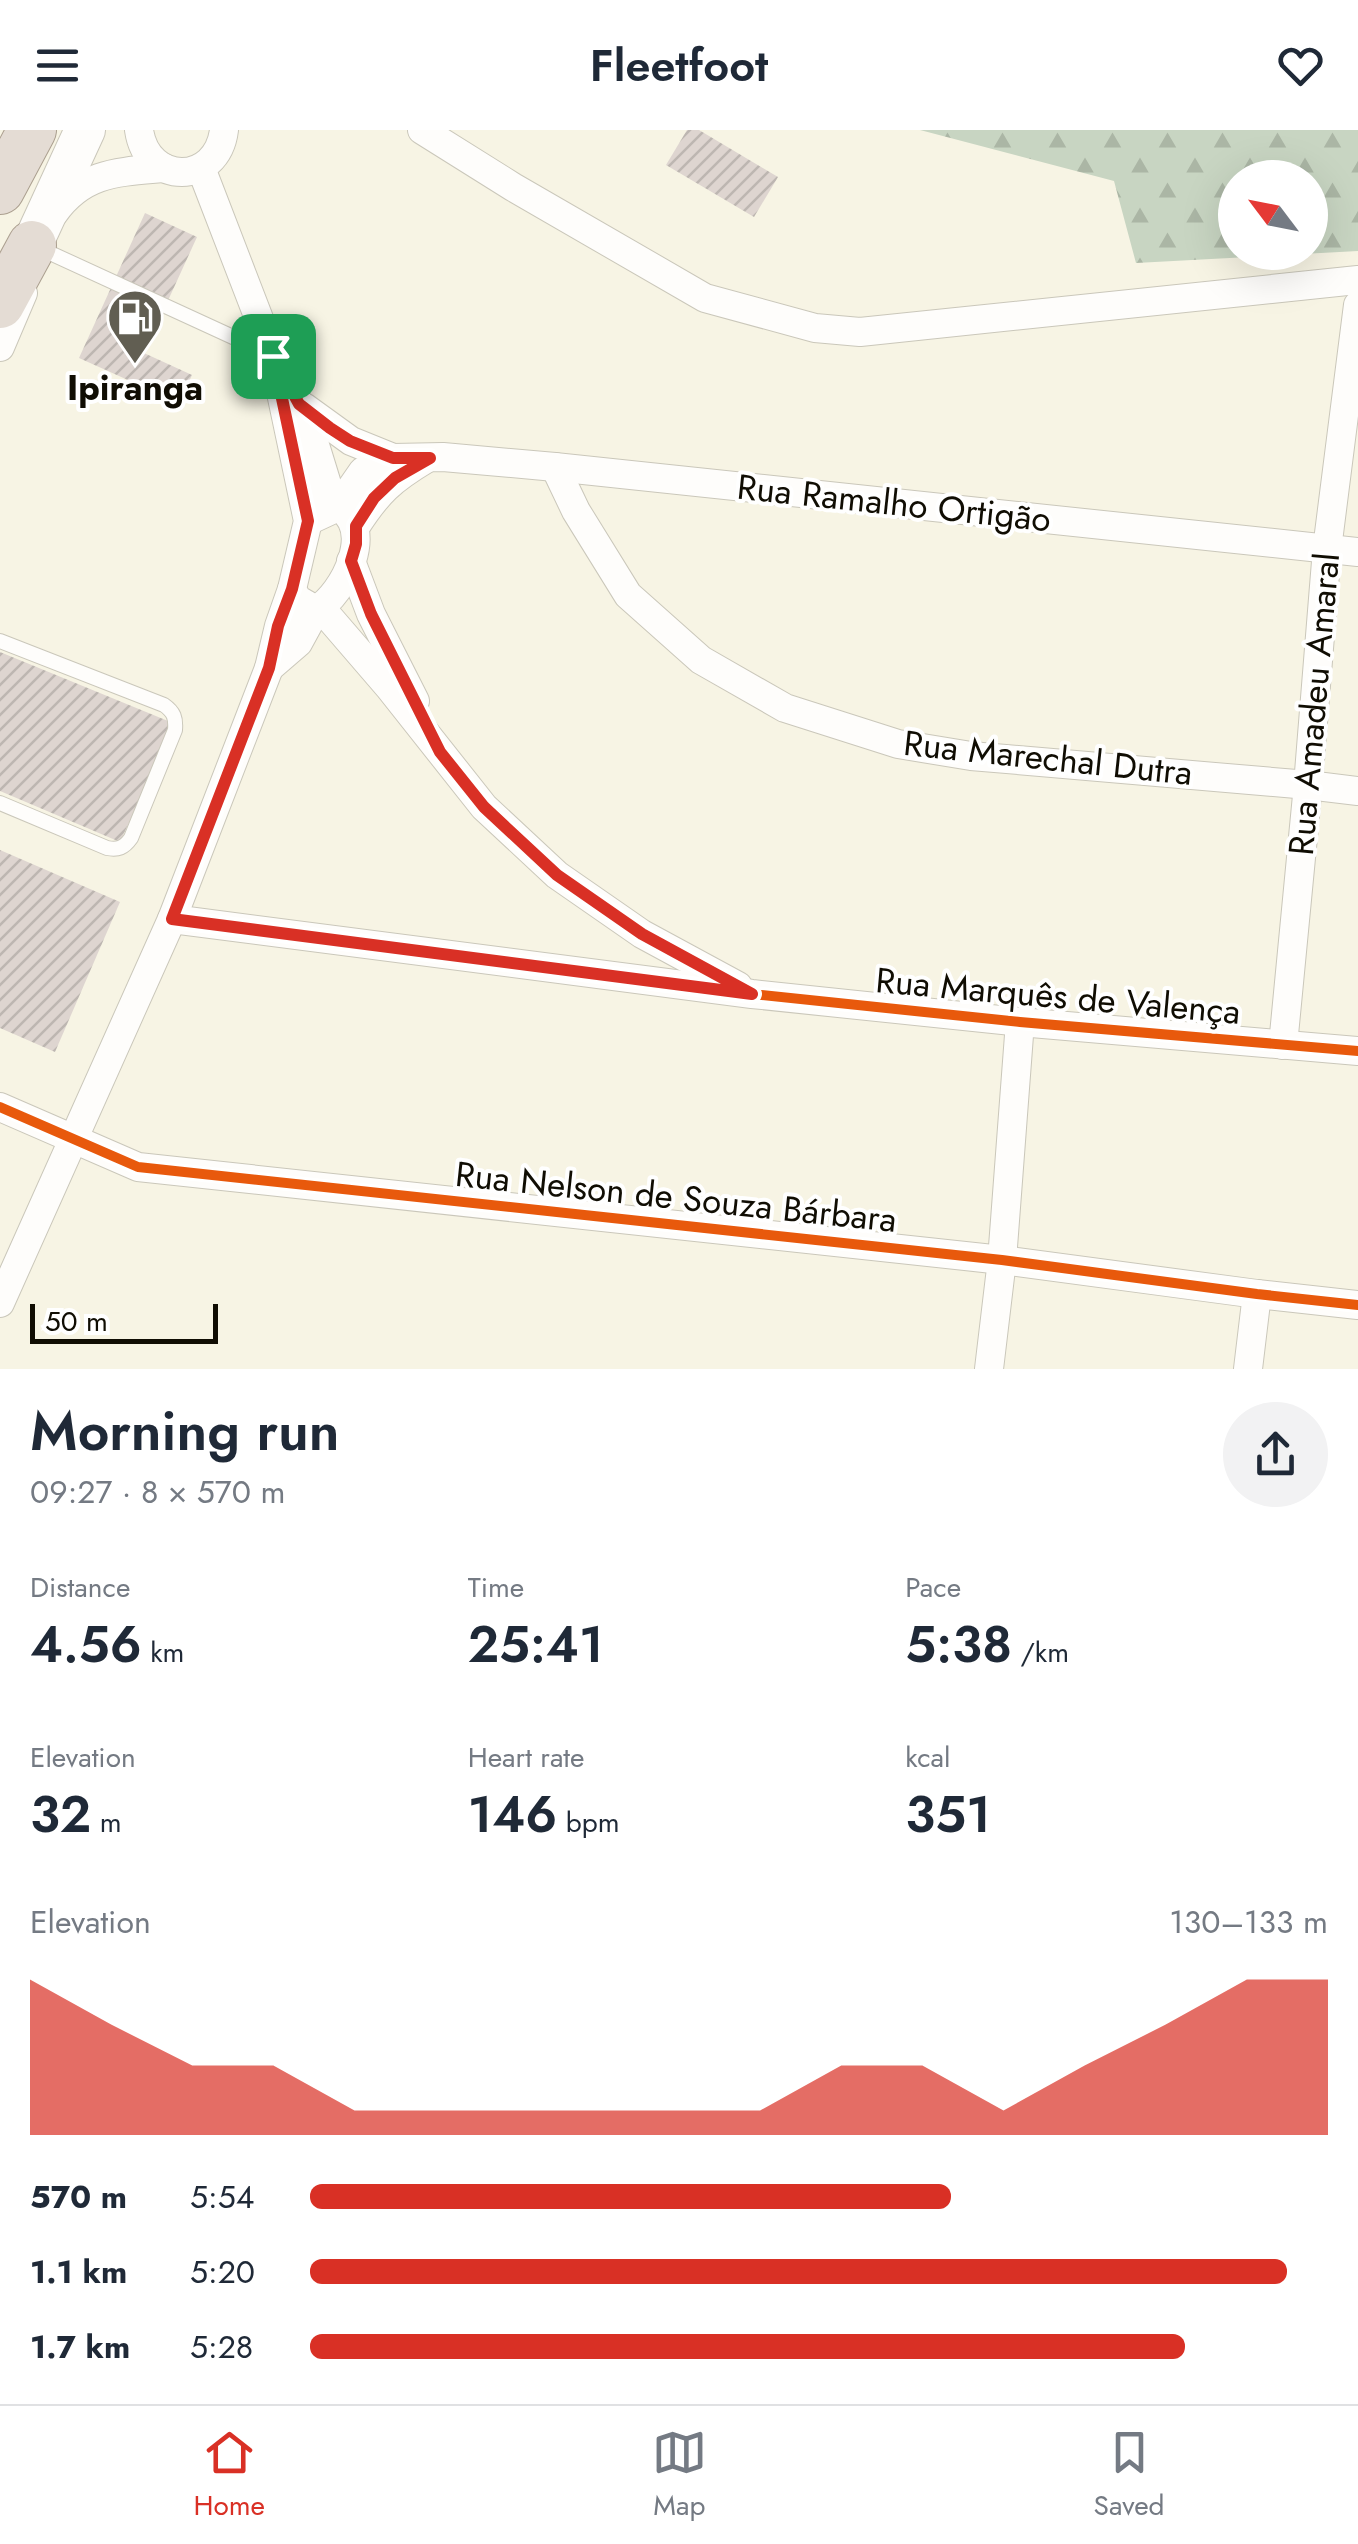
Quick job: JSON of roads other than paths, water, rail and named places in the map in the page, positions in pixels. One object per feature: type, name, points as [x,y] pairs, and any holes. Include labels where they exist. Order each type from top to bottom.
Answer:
[{"type":"highway","points":[[0,190],[32,130]]},
{"type":"highway","points":[[0,304],[32,245]]},
{"type":"main road","points":[[32,245],[86,130]]},
{"type":"street","points":[[140,130],[146,152],[164,168]]},
{"type":"street","points":[[0,347],[26,286],[32,245],[63,201],[88,180],[118,172],[164,168],[189,172],[201,168],[218,153],[224,130]]},
{"type":"street","points":[[422,130],[706,298],[815,328],[860,332],[1358,280]]},
{"type":"street","name":"Rua Marquês de Valença","points":[[201,168],[273,356],[308,419],[356,544],[338,588],[319,609]]},
{"type":"street","name":"Rua Amadeu Amaral","points":[[1283,1044],[1326,549],[1358,305]]},
{"type":"street","name":"Rua Marquês de Valença","points":[[273,356],[308,521],[292,589],[296,599],[319,609],[389,687],[484,807],[557,875],[642,934],[752,994],[1358,1051]]},
{"type":"street","points":[[299,404],[350,441],[393,458]]},
{"type":"street","points":[[343,513],[363,471],[393,458]]},
{"type":"street","name":"Rua Ramalho Ortigão","points":[[393,458],[556,467],[1358,552]]},
{"type":"street","points":[[308,521],[343,513],[374,498],[395,478],[430,458]]},
{"type":"street","name":"Rua Marechal Dutra","points":[[556,467],[576,511],[628,595],[701,660],[785,708],[898,744],[970,756],[1358,792]]},
{"type":"street","name":"Rua Marquês de Valença","points":[[351,561],[371,614],[440,752]]},
{"type":"street","points":[[0,1303],[172,919],[269,668],[278,626],[292,589]]},
{"type":"street","points":[[269,668],[298,642],[319,609]]},
{"type":"street","points":[[172,919],[752,994]]},
{"type":"street","points":[[989,1369],[1002,1260],[1020,1022]]},
{"type":"street","name":"Rua Nelson de Souza Bárbara","points":[[0,1107],[138,1167],[1002,1260],[1358,1304]]},
{"type":"street","points":[[1248,1369],[1256,1294]]},
{"type":"lane","points":[[32,245],[273,356]]},
{"type":"lane","points":[[0,641],[164,706],[176,720],[126,846],[107,848],[0,803]]},
{"type":"place","name":"Ipiranga","points":[[135,366]]}]
